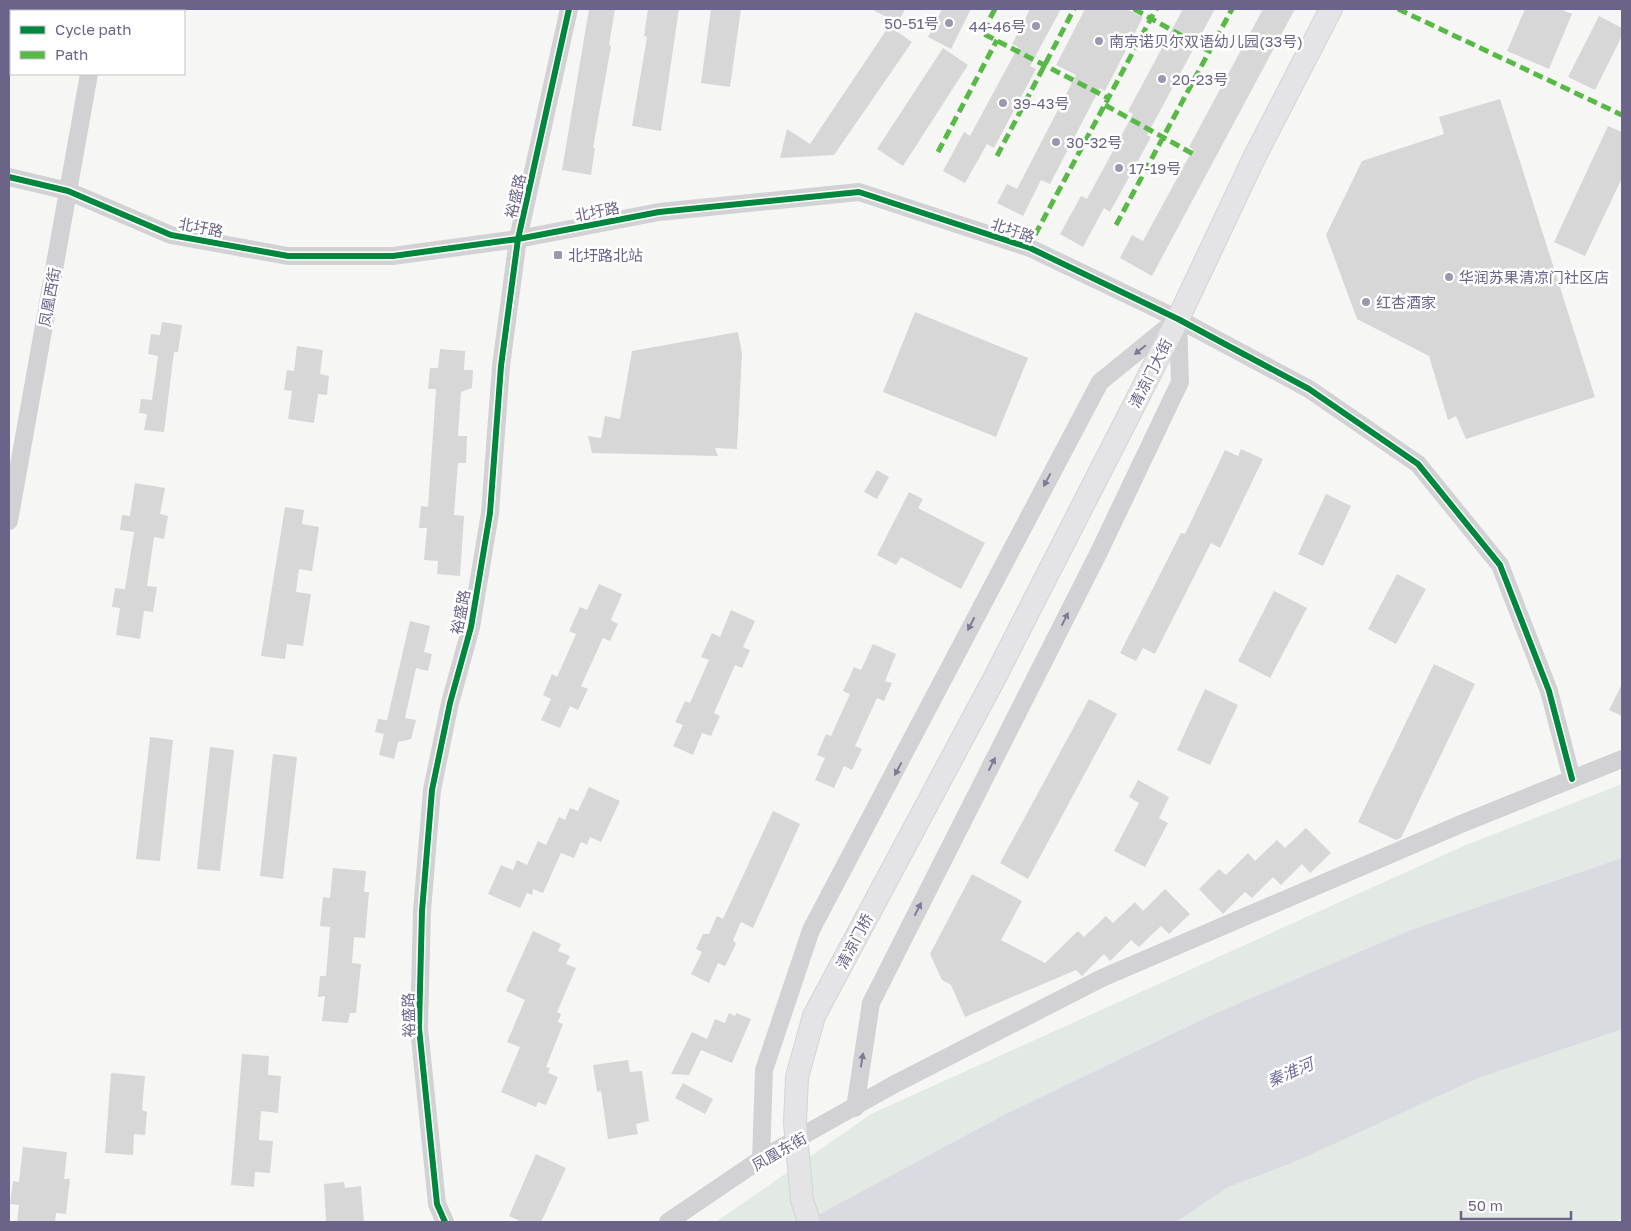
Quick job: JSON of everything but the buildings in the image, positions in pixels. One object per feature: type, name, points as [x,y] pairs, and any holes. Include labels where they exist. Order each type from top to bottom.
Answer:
[{"type":"main road","name":"清凉门大街","points":[[993,681],[1178,319],[1255,156],[1331,9]]},
{"type":"main road","name":"清凉门桥","points":[[809,1222],[802,1200],[795,1123],[797,1077],[814,1016],[993,681]]},
{"type":"street","name":"裕盛路","points":[[445,1222],[438,1204],[419,1028],[426,854],[432,790],[450,704],[471,627],[490,513],[501,366],[518,239],[569,9]]},
{"type":"street","name":"凤凰西街","points":[[9,521],[89,75]]},
{"type":"street","name":"北圩路","points":[[9,177],[68,190],[171,235],[288,256],[393,256],[518,239],[659,212],[859,192],[1030,248],[1178,319],[1309,389],[1418,464],[1500,565],[1549,691],[1572,779]]},
{"type":"street","points":[[855,1108],[871,1003],[1095,561],[1180,382],[1178,319]]},
{"type":"street","points":[[762,1159],[764,1070],[811,930],[1100,382],[1178,319]]},
{"type":"street","name":"凤凰东街","points":[[668,1222],[762,1159],[893,1085],[1102,978],[1461,824],[1622,759]]},
{"type":"shaded area","points":[[1622,784],[1622,1219],[1614,1222],[716,1222],[871,1114],[1466,845]]},
{"type":"water","name":"秦淮河","points":[[1622,858],[1622,1029],[1478,1078],[1294,1162],[1228,1187],[1176,1222],[805,1222],[1006,1114],[1212,1015],[1411,930]]},
{"type":"marked path","points":[[995,9],[982,33],[1108,98]]},
{"type":"marked path","points":[[997,156],[1074,9]]},
{"type":"marked path","points":[[1134,9],[1209,51]]},
{"type":"marked path","points":[[1028,248],[1156,9]]},
{"type":"marked path","points":[[1116,225],[1232,9]]},
{"type":"marked path","points":[[1398,9],[1622,115]]},
{"type":"marked path","points":[[938,152],[997,40]]},
{"type":"marked path","points":[[1105,105],[1195,155]]},
{"type":"cycle path","points":[[445,1222],[437,1204],[419,1028],[422,911],[432,790],[450,703],[471,627],[490,513],[501,366],[518,239],[569,9]]},
{"type":"cycle path","points":[[9,177],[68,191],[171,235],[288,256],[393,256],[518,239],[659,212],[859,192],[1030,248],[1178,319],[1309,389],[1418,464],[1500,565],[1549,691],[1572,779]]},
{"type":"place","name":"50-51号","points":[[949,23]]},
{"type":"place","name":"44-46号","points":[[1036,26]]},
{"type":"place","name":"南京诺贝尔双语幼儿园(33号)","points":[[1099,41]]},
{"type":"place","name":"20-23号","points":[[1162,79]]},
{"type":"place","name":"39-43号","points":[[1003,103]]},
{"type":"place","name":"30-32号","points":[[1056,142]]},
{"type":"place","name":"17-19号","points":[[1119,168]]},
{"type":"place","name":"北圩路北站","points":[[558,255]]},
{"type":"place","name":"华润苏果清凉门社区店","points":[[1449,277]]},
{"type":"place","name":"红杏酒家","points":[[1366,302]]}]
